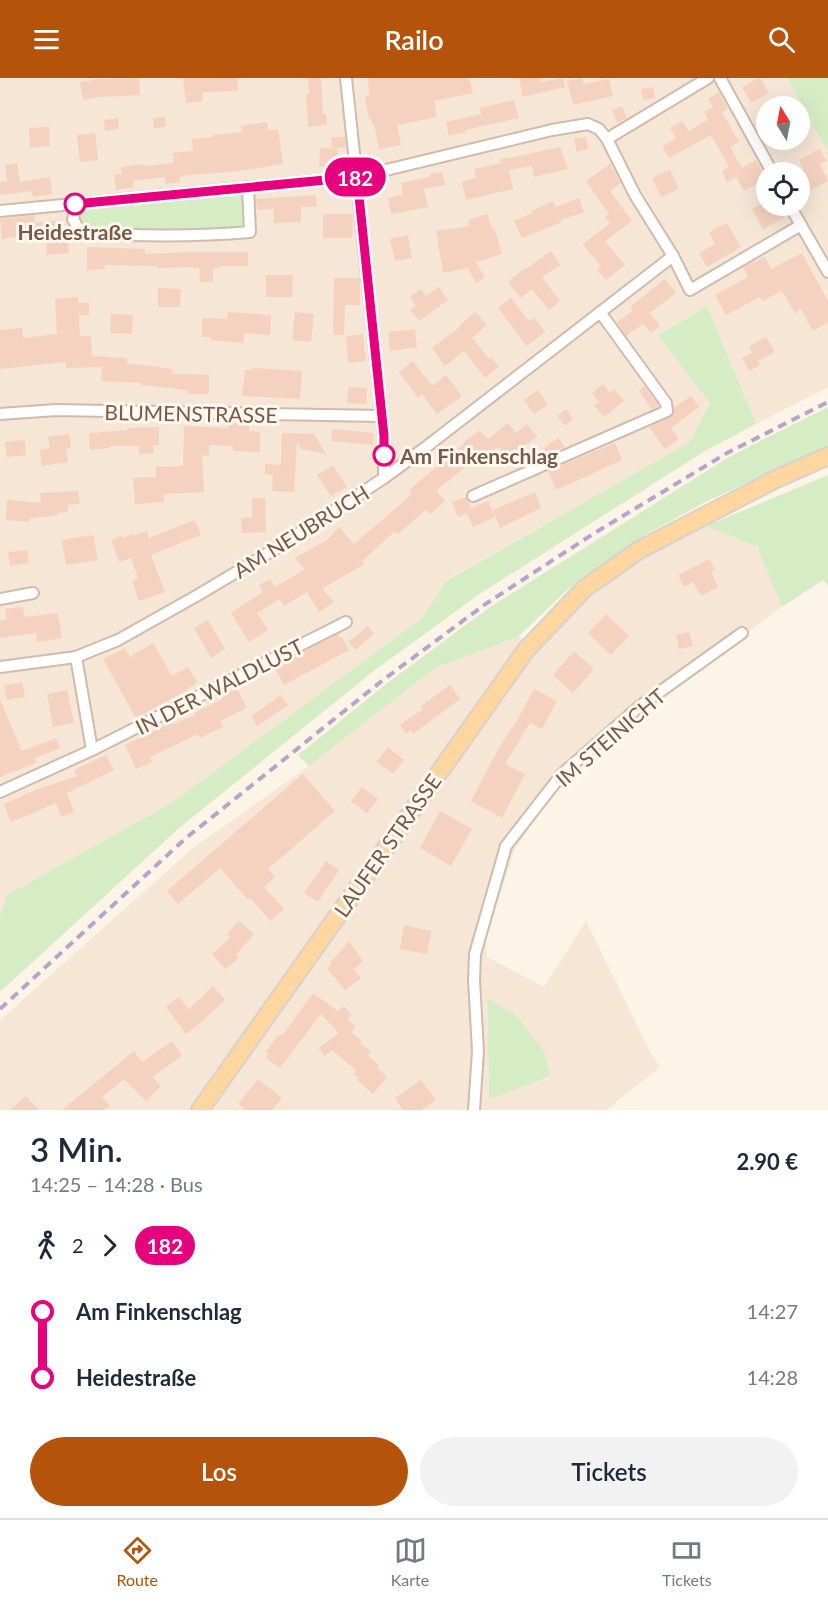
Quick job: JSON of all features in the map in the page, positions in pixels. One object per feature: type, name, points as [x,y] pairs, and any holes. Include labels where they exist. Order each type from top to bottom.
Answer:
[{"type":"main road","name":"LAUFER STRASSE","points":[[200,1110],[525,650],[584,589],[639,550],[774,480],[828,456]]},
{"type":"street","points":[[346,78],[384,436],[384,478]]},
{"type":"street","points":[[607,139],[708,78]]},
{"type":"street","points":[[720,78],[766,162]]},
{"type":"street","points":[[0,211],[357,177],[552,130],[588,124],[599,129],[607,139],[635,195],[673,256],[690,290],[801,225]]},
{"type":"street","points":[[75,204],[73,219],[81,233],[214,235],[250,232],[248,187]]},
{"type":"street","points":[[796,216],[828,272]]},
{"type":"street","name":"AM NEUBRUCH","points":[[0,667],[76,657],[118,640],[280,546],[384,478],[673,256]]},
{"type":"street","points":[[473,496],[667,411],[666,403],[600,312]]},
{"type":"street","name":"BLUMENSTRASSE","points":[[0,414],[56,410],[381,416]]},
{"type":"street","points":[[0,599],[33,593]]},
{"type":"street","name":"IN DER WALDLUST","points":[[0,792],[92,750],[346,622]]},
{"type":"street","name":"IM STEINICHT","points":[[474,1110],[478,1051],[474,980],[475,954],[506,846],[562,774],[640,706],[742,633]]},
{"type":"street","points":[[76,657],[92,750]]},
{"type":"shaded area","points":[[0,78],[787,78],[797,96],[756,96],[756,150],[810,150],[810,120],[828,152],[828,387],[756,424],[707,306],[659,334],[710,403],[691,442],[446,580],[422,618],[173,802],[7,895],[0,915]]},
{"type":"shaded area","points":[[706,526],[757,547],[782,607],[643,709],[565,777],[515,849],[486,937],[487,957],[544,987],[586,921],[660,1067],[606,1110],[0,1110],[0,1020],[193,848],[309,766],[435,668],[518,637],[543,647],[578,607],[628,569],[662,547]],"holes":[[[487,998],[517,1016],[544,1053],[550,1078],[489,1098]]]},
{"type":"green space","points":[[787,78],[828,78],[828,152],[810,120],[810,96],[797,96]]},
{"type":"green space","points":[[245,195],[244,227],[87,230],[79,221],[85,208]]},
{"type":"green space","points":[[707,306],[756,424],[705,451],[481,593],[375,670],[178,829],[0,992],[0,915],[7,895],[173,802],[422,618],[446,581],[690,442],[710,403],[658,335]]},
{"type":"green space","points":[[828,407],[828,446],[705,502],[638,539],[567,590],[518,637],[435,668],[309,766],[298,755],[386,684],[490,607],[729,457]]},
{"type":"green space","points":[[828,475],[828,586],[823,580],[782,607],[757,547],[706,526]]},
{"type":"green space","points":[[487,998],[517,1016],[545,1053],[550,1077],[489,1099]]},
{"type":"building","points":[[139,78],[140,95],[83,100],[80,82]]},
{"type":"building","points":[[183,78],[237,78],[238,91],[202,92],[203,101],[186,103]]},
{"type":"building","points":[[308,78],[321,78],[323,114],[326,114],[327,125],[308,127],[306,95],[309,94]]},
{"type":"building","points":[[368,78],[469,78],[473,93],[434,101],[437,117],[397,125],[401,145],[379,149],[374,124],[371,118],[369,119],[365,96],[369,96]]},
{"type":"building","points":[[519,78],[540,78],[541,82],[563,78],[565,87],[523,97]]},
{"type":"building","points":[[582,78],[584,84],[609,79],[613,96],[573,105],[567,81]]},
{"type":"building","points":[[760,78],[769,93],[756,96],[756,100],[751,103],[742,87]]},
{"type":"building","points":[[653,87],[655,98],[643,100],[641,89]]},
{"type":"building","points":[[719,92],[728,109],[722,112],[739,142],[730,147],[742,168],[756,160],[757,162],[756,184],[744,191],[736,177],[727,182],[722,171],[729,167],[711,135],[669,158],[662,146],[676,138],[670,128],[683,121],[688,131],[708,120],[704,112],[713,107],[708,99]]},
{"type":"building","points":[[514,100],[519,118],[465,130],[466,132],[449,136],[446,122],[481,114],[480,108]]},
{"type":"building","points":[[622,106],[627,118],[617,123],[612,110]]},
{"type":"building","points":[[165,117],[166,127],[154,128],[153,118]]},
{"type":"building","points":[[118,118],[119,129],[105,131],[104,120]]},
{"type":"building","points":[[267,122],[268,130],[278,130],[283,164],[231,172],[188,175],[180,177],[180,182],[165,184],[165,177],[133,181],[134,187],[116,190],[114,175],[122,174],[121,167],[174,163],[173,153],[193,151],[192,139],[242,132],[241,126]]},
{"type":"building","points":[[49,127],[50,146],[30,148],[29,128]]},
{"type":"building","points":[[95,133],[98,160],[80,162],[77,135]]},
{"type":"building","points":[[331,137],[345,137],[345,148],[332,148]]},
{"type":"building","points":[[586,137],[588,149],[577,152],[574,139]]},
{"type":"building","points":[[560,147],[568,169],[534,177],[532,166],[509,170],[513,189],[466,200],[462,182],[476,178],[474,169],[501,163],[500,159]]},
{"type":"building","points":[[320,148],[338,149],[334,167],[319,166]]},
{"type":"building","points":[[820,149],[826,161],[820,164],[828,181],[810,191],[810,162],[799,160]]},
{"type":"building","points":[[17,163],[20,182],[50,177],[52,194],[33,197],[32,191],[0,195],[0,182],[7,181],[5,165]]},
{"type":"building","points":[[610,164],[621,183],[610,191],[632,221],[605,241],[625,265],[606,280],[597,270],[601,267],[583,244],[610,223],[605,217],[609,214],[586,181]]},
{"type":"building","points":[[670,169],[679,189],[661,197],[652,178]]},
{"type":"building","points":[[442,172],[445,185],[424,189],[428,207],[391,214],[388,198],[403,195],[401,183]]},
{"type":"building","points":[[316,195],[317,207],[301,207],[301,222],[274,223],[274,209],[257,210],[256,199]]},
{"type":"building","points":[[579,198],[584,212],[522,238],[514,221],[553,201],[556,207]]},
{"type":"building","points":[[756,207],[756,216],[783,216],[784,218],[763,229],[752,209]]},
{"type":"building","points":[[323,214],[353,214],[352,238],[323,238]]},
{"type":"building","points":[[487,214],[492,228],[494,227],[502,254],[476,262],[485,278],[476,283],[468,268],[443,273],[436,231],[470,226],[468,220]]},
{"type":"building","points":[[34,215],[35,223],[61,220],[62,240],[68,240],[69,253],[47,255],[45,232],[2,239],[0,219]]},
{"type":"building","points":[[727,223],[741,247],[707,267],[699,253],[715,244],[709,232]]},
{"type":"building","points":[[408,235],[412,258],[395,261],[390,239]]},
{"type":"building","points":[[87,247],[145,249],[145,254],[248,252],[248,266],[213,268],[213,282],[200,282],[199,268],[194,267],[158,268],[158,266],[105,265],[105,269],[87,270]]},
{"type":"building","points":[[551,251],[560,265],[542,277],[560,301],[549,310],[532,289],[521,298],[508,282]]},
{"type":"building","points":[[802,253],[828,301],[828,322],[813,331],[801,309],[795,313],[782,291],[762,301],[760,297],[726,315],[715,295],[748,277],[743,267],[765,257],[771,269]]},
{"type":"building","points":[[266,275],[293,275],[292,297],[266,297]]},
{"type":"building","points":[[334,278],[360,278],[360,305],[345,305],[344,335],[333,335]]},
{"type":"building","points":[[665,279],[676,293],[650,313],[660,326],[651,333],[643,324],[626,336],[617,322],[633,311],[630,307]]},
{"type":"building","points":[[439,287],[448,300],[419,321],[410,310],[416,306],[410,297],[421,289],[426,296]]},
{"type":"building","points":[[158,288],[181,289],[180,307],[158,307]]},
{"type":"building","points":[[78,297],[78,303],[89,303],[89,315],[79,315],[80,336],[91,336],[92,356],[127,358],[127,363],[173,369],[172,374],[209,375],[209,394],[187,394],[187,390],[141,385],[141,383],[101,381],[102,367],[66,368],[66,362],[0,369],[0,330],[22,328],[23,338],[57,334],[55,299]]},
{"type":"building","points":[[511,298],[529,321],[534,318],[545,332],[527,346],[498,308]]},
{"type":"building","points":[[228,312],[271,315],[270,335],[245,333],[243,343],[202,337],[202,318],[227,319]]},
{"type":"building","points":[[295,312],[314,314],[311,342],[292,340]]},
{"type":"building","points":[[475,312],[487,325],[472,338],[489,359],[491,357],[499,367],[485,378],[464,351],[445,366],[432,348],[460,327]]},
{"type":"building","points":[[111,314],[133,315],[132,334],[110,333]]},
{"type":"building","points":[[415,329],[417,347],[390,351],[388,332]]},
{"type":"building","points":[[363,334],[366,361],[348,363],[346,336]]},
{"type":"building","points":[[766,337],[775,352],[758,361],[760,365],[749,371],[742,358],[752,353],[749,346]]},
{"type":"building","points":[[413,361],[432,386],[446,375],[462,396],[437,414],[422,394],[418,398],[399,372]]},
{"type":"building","points":[[252,368],[302,371],[300,399],[242,396],[245,370],[252,370]]},
{"type":"building","points":[[603,384],[610,393],[614,389],[624,401],[604,417],[594,405],[599,402],[592,393]]},
{"type":"building","points":[[644,386],[659,406],[652,409],[639,391]]},
{"type":"building","points":[[348,387],[367,388],[366,404],[347,403]]},
{"type":"building","points":[[538,390],[548,405],[534,414],[524,400]]},
{"type":"building","points":[[691,396],[699,407],[671,428],[679,439],[665,449],[649,427],[671,417],[674,414],[674,408]]},
{"type":"building","points":[[566,409],[573,419],[565,426],[557,416]]},
{"type":"building","points":[[229,423],[249,424],[249,431],[260,432],[260,452],[233,451],[233,446],[209,445],[209,456],[202,455],[204,492],[163,494],[164,502],[135,504],[133,478],[156,477],[156,467],[183,466],[184,426],[228,428]]},
{"type":"building","points":[[508,423],[516,433],[527,424],[537,436],[508,459],[498,447],[480,462],[477,458],[436,491],[445,501],[430,514],[426,510],[398,534],[395,531],[362,561],[364,564],[322,589],[334,602],[319,612],[307,592],[284,606],[280,599],[257,613],[268,630],[249,642],[231,613],[263,592],[259,585],[270,579],[275,587],[305,569],[295,558],[327,540],[339,527],[354,544],[412,494],[409,490],[464,442],[480,430],[488,439]]},
{"type":"building","points":[[159,427],[159,445],[153,445],[154,453],[139,454],[139,446],[110,446],[110,448],[90,450],[89,433]]},
{"type":"building","points":[[332,429],[374,433],[373,445],[331,441]]},
{"type":"building","points":[[282,433],[314,434],[326,454],[301,449],[297,442],[294,492],[272,491],[273,475],[265,474],[265,464],[281,465]]},
{"type":"building","points":[[69,434],[71,448],[66,449],[68,462],[42,466],[40,450],[50,448],[48,437]]},
{"type":"building","points":[[558,438],[565,447],[547,455],[543,449]]},
{"type":"building","points":[[25,440],[26,455],[7,457],[5,442]]},
{"type":"building","points":[[615,443],[622,460],[556,490],[548,471]]},
{"type":"building","points":[[333,465],[347,487],[331,496],[317,475]]},
{"type":"building","points":[[78,491],[80,504],[68,505],[68,512],[57,513],[57,516],[30,518],[29,522],[6,520],[7,500],[41,503],[40,493]]},
{"type":"building","points":[[535,492],[541,508],[500,528],[493,510]]},
{"type":"building","points":[[466,497],[471,508],[488,501],[495,517],[473,527],[467,513],[458,517],[452,502]]},
{"type":"building","points":[[252,498],[265,498],[266,532],[242,533],[241,518],[252,517]]},
{"type":"building","points":[[195,520],[201,535],[151,555],[165,592],[139,601],[132,581],[138,578],[131,558],[119,562],[111,540],[147,531],[149,538]]},
{"type":"building","points":[[93,535],[98,560],[66,565],[62,540]]},
{"type":"building","points":[[27,550],[29,563],[10,566],[8,552]]},
{"type":"building","points":[[709,559],[715,570],[711,572],[718,587],[701,596],[693,582],[684,587],[678,575]]},
{"type":"building","points":[[23,607],[24,617],[58,613],[62,638],[37,642],[36,633],[0,638],[0,620],[7,619],[5,609]]},
{"type":"building","points":[[606,614],[629,636],[611,655],[588,633]]},
{"type":"building","points":[[208,620],[225,649],[211,658],[194,628]]},
{"type":"building","points":[[368,626],[374,634],[355,650],[348,642]]},
{"type":"building","points":[[689,632],[693,646],[679,649],[676,635]]},
{"type":"building","points":[[338,634],[349,650],[284,685],[274,667]]},
{"type":"building","points":[[153,643],[172,676],[188,667],[197,682],[182,693],[136,718],[103,659],[125,648],[130,657]]},
{"type":"building","points":[[574,651],[594,669],[573,693],[553,675]]},
{"type":"building","points":[[22,682],[25,697],[7,700],[4,685]]},
{"type":"building","points":[[450,685],[460,699],[413,734],[411,730],[406,734],[400,725],[423,709],[421,706]]},
{"type":"building","points":[[237,689],[247,708],[220,721],[223,727],[200,738],[198,734],[150,757],[152,762],[136,769],[125,745],[173,722],[174,724],[195,715],[194,713],[223,699],[221,696]]},
{"type":"building","points":[[534,689],[557,701],[542,729],[530,723],[505,764],[525,774],[502,818],[471,801]]},
{"type":"building","points":[[67,690],[74,723],[53,727],[47,694]]},
{"type":"building","points":[[281,695],[288,705],[257,726],[251,716]]},
{"type":"building","points":[[0,700],[22,751],[56,738],[60,748],[35,758],[36,763],[0,777]]},
{"type":"building","points":[[388,747],[404,760],[393,774],[377,762]]},
{"type":"building","points":[[106,755],[114,770],[67,793],[74,812],[61,817],[56,803],[11,822],[4,804],[38,789],[77,776],[74,770]]},
{"type":"building","points":[[303,774],[335,811],[268,869],[275,877],[264,887],[284,909],[271,921],[250,898],[248,900],[220,868],[178,904],[167,891]]},
{"type":"building","points":[[362,787],[378,799],[367,813],[351,801]]},
{"type":"building","points":[[440,811],[472,829],[451,866],[420,848]]},
{"type":"building","points":[[326,861],[339,870],[318,902],[304,893]]},
{"type":"building","points":[[239,921],[254,934],[236,955],[239,958],[225,969],[212,954],[230,938],[227,934]]},
{"type":"building","points":[[404,925],[431,931],[427,954],[400,949]]},
{"type":"building","points":[[349,941],[363,961],[354,969],[361,978],[345,990],[327,968]]},
{"type":"building","points":[[213,986],[225,1000],[186,1034],[166,1007],[179,997],[189,1009]]},
{"type":"building","points":[[313,993],[338,1011],[344,1006],[352,1015],[347,1019],[356,1026],[351,1032],[371,1052],[368,1056],[379,1065],[377,1068],[387,1077],[373,1094],[357,1080],[359,1078],[353,1073],[356,1070],[332,1050],[324,1056],[319,1048],[339,1033],[321,1014],[280,1068],[266,1058],[268,1053],[266,1052],[278,1035],[285,1032]]},
{"type":"building","points":[[172,1041],[182,1056],[152,1077],[161,1086],[146,1101],[124,1079],[102,1097],[110,1106],[104,1110],[62,1110],[134,1051],[142,1062]]},
{"type":"building","points":[[258,1079],[282,1098],[272,1110],[246,1110],[238,1104]]},
{"type":"building","points":[[421,1080],[436,1100],[421,1110],[403,1110],[395,1098]]},
{"type":"building","points":[[26,1096],[39,1110],[10,1110]]},
{"type":"railway","points":[[0,1009],[186,838],[383,680],[487,603],[593,534],[727,453],[828,402]]},
{"type":"bus line","name":"182","points":[[75,204],[357,177],[384,436],[384,455]]},
{"type":"place","name":"Heidestraße","points":[[75,204]]},
{"type":"place","name":"Am Finkenschlag","points":[[384,455]]}]
